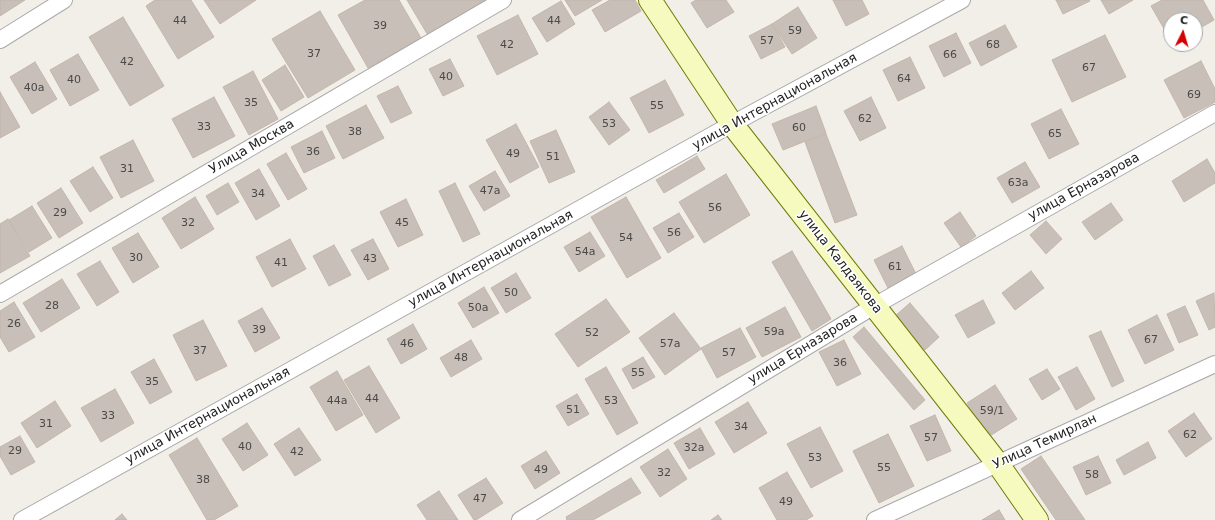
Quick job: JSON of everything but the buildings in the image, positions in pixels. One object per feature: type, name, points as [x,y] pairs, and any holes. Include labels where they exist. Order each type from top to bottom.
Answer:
[{"type":"street","points":[[0,40],[64,0]]},
{"type":"street","name":"Улица Москва","points":[[0,294],[503,0]]},
{"type":"street","name":"улица Калдаякова","points":[[650,0],[732,124],[998,464],[1037,520]]},
{"type":"street","name":"улица Интернациональная","points":[[22,520],[732,124],[962,0]]},
{"type":"street","name":"улица Ерназарова","points":[[520,520],[874,306],[1215,113]]},
{"type":"street","name":"Улица Темирлан","points":[[875,520],[1215,364]]}]
